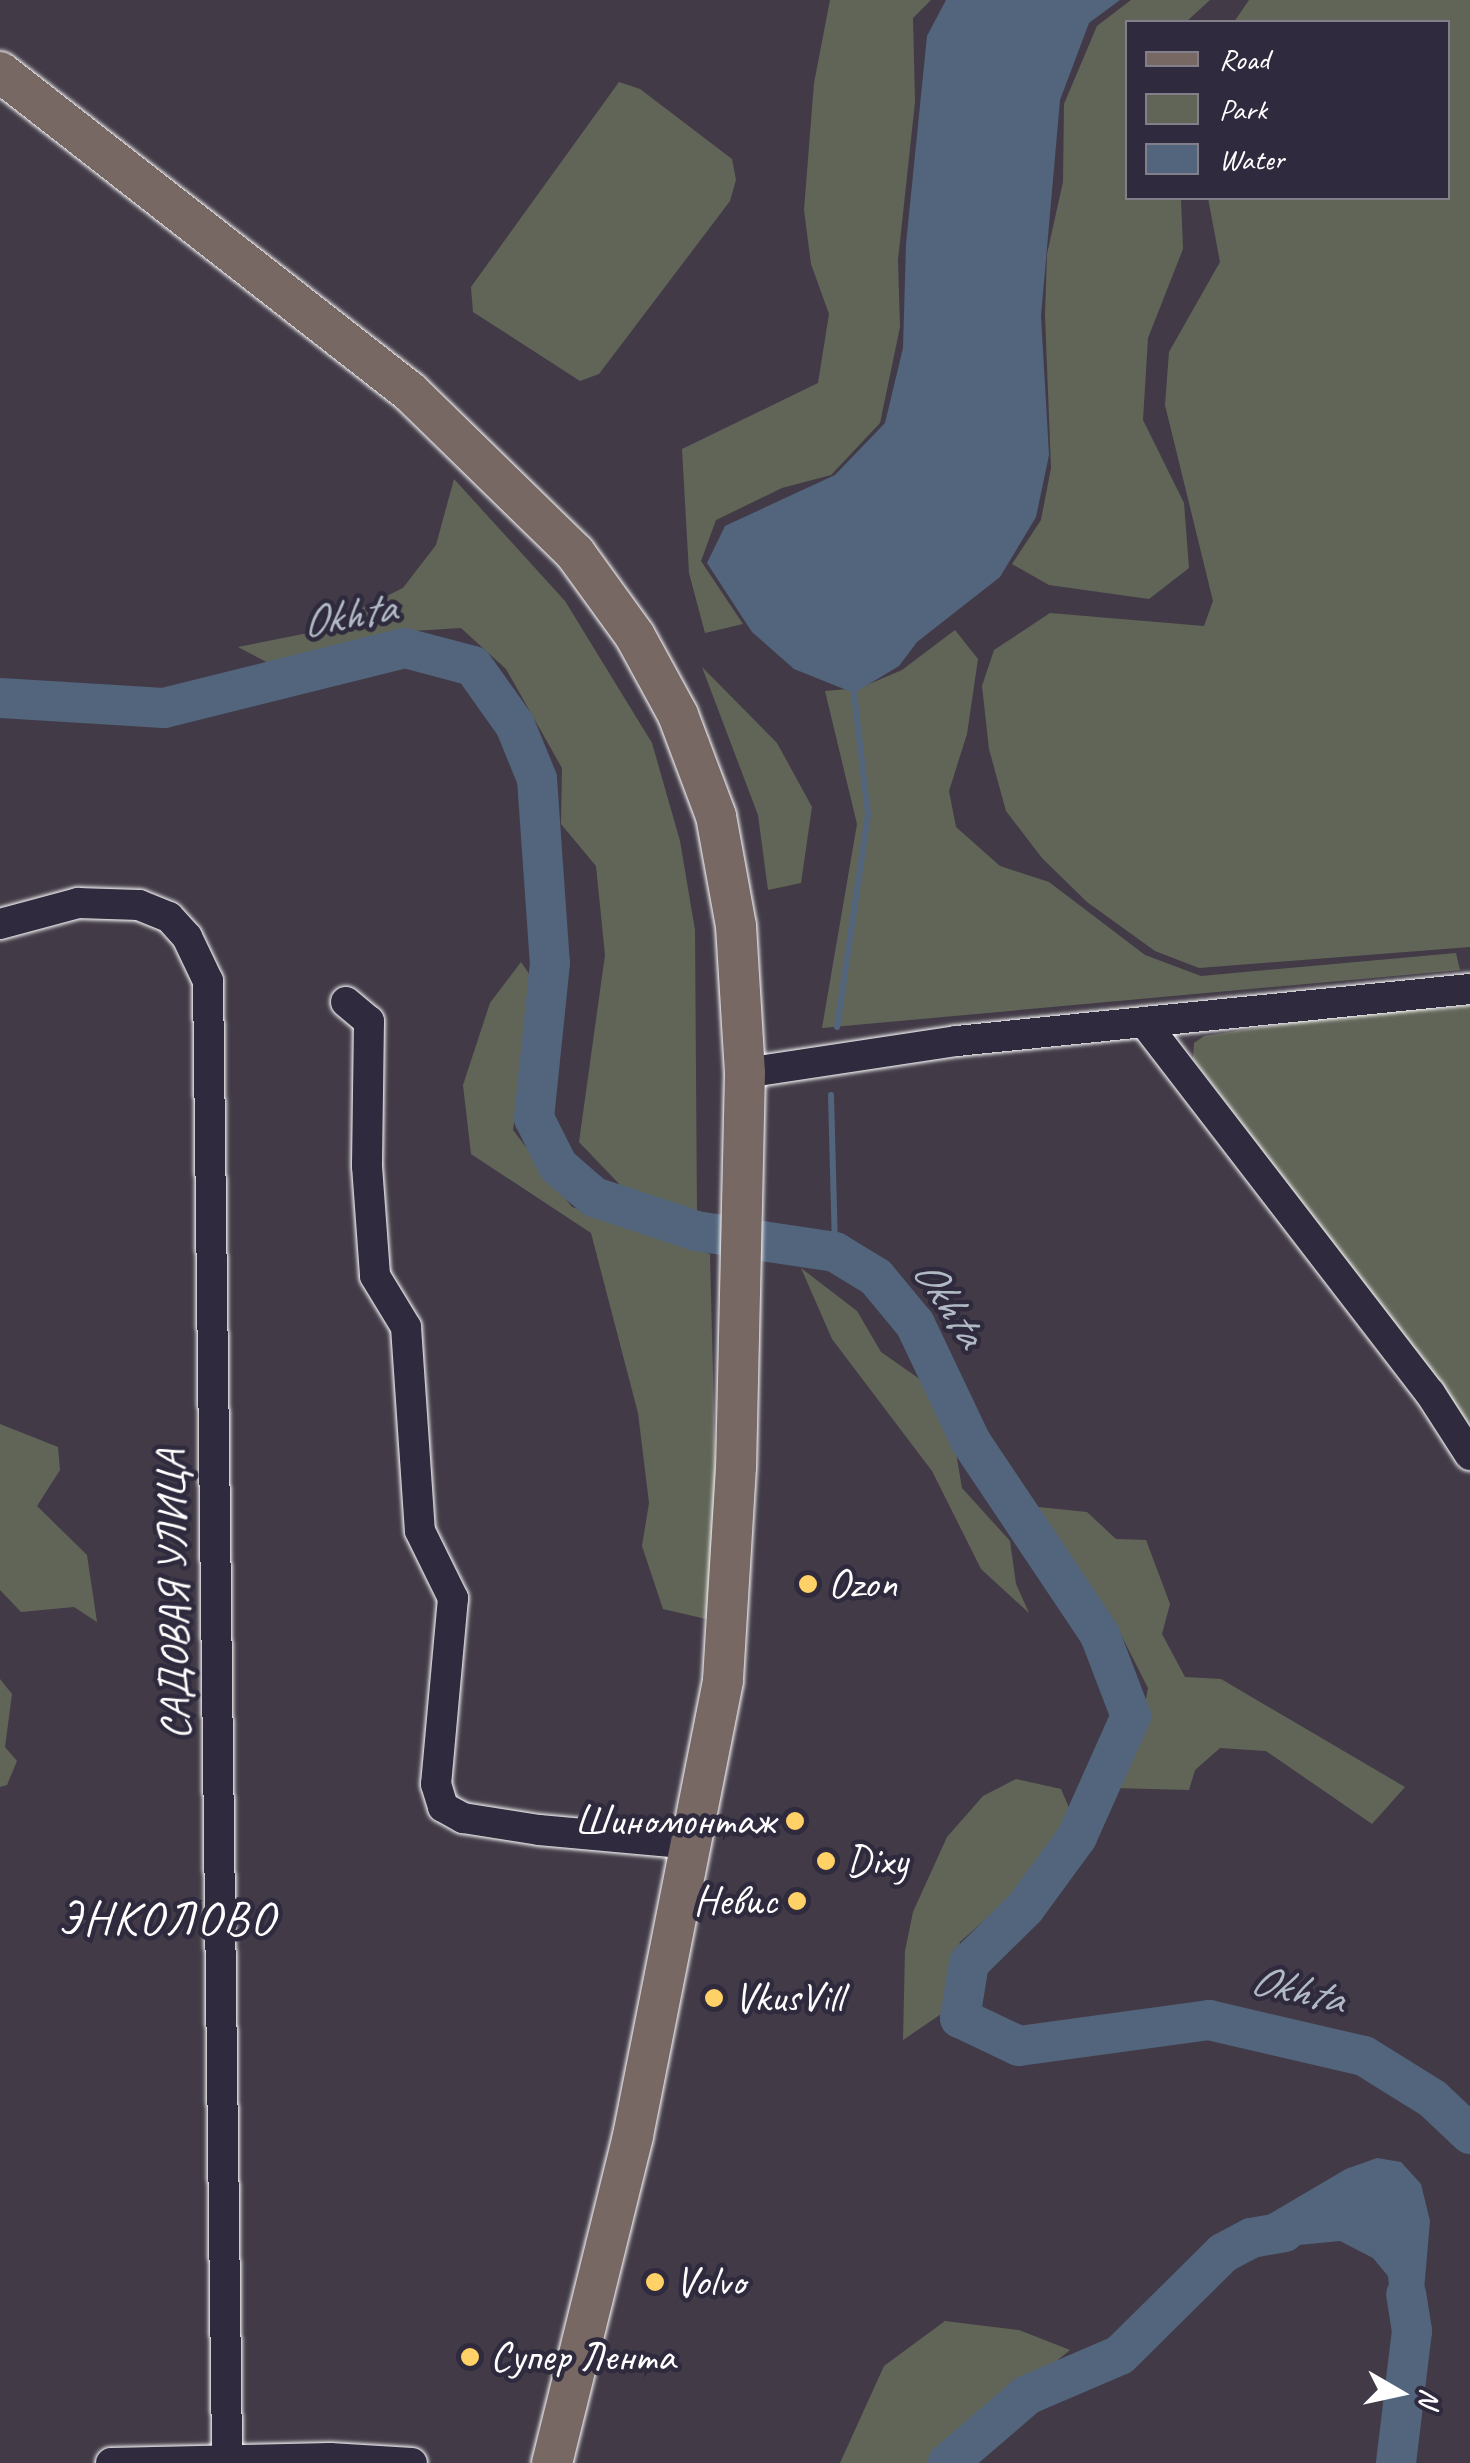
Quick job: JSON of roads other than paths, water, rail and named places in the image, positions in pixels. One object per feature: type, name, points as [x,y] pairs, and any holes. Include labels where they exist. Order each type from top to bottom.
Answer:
[{"type":"main road","points":[[0,72],[410,392],[576,553],[635,636],[678,715],[716,816],[736,926],[745,1073],[740,1314],[723,1680],[633,2136],[552,2463]]},
{"type":"street","name":"САДОВАЯ УЛИЦА","points":[[0,924],[78,903],[140,906],[169,917],[187,937],[208,980],[227,2458]]},
{"type":"street","points":[[745,1073],[956,1040],[1470,989]]},
{"type":"street","points":[[346,1002],[370,1022],[367,1166],[374,1276],[406,1326],[420,1532],[453,1598],[436,1784],[443,1807],[463,1818],[520,1827],[693,1844]]},
{"type":"street","points":[[1144,1022],[1436,1400],[1470,1456]]},
{"type":"street","points":[[112,2463],[227,2458],[412,2463]]},
{"type":"water","points":[[946,0],[1120,0],[1089,23],[1060,100],[1041,316],[1049,455],[1036,517],[1000,577],[917,642],[899,666],[854,693],[794,669],[752,632],[707,563],[725,526],[835,475],[885,423],[903,348],[906,244],[927,36]]},
{"type":"water","points":[[1377,2158],[1401,2162],[1421,2184],[1430,2221],[1419,2348],[1396,2350],[1388,2276],[1373,2258],[1340,2241],[1236,2251],[1234,2235],[1346,2169]]},
{"type":"waterway","name":"Okhta","points":[[0,698],[164,708],[405,648],[473,666],[515,725],[537,779],[550,963],[534,1118],[558,1166],[594,1197],[696,1231],[835,1252],[876,1277],[915,1324],[971,1442],[1100,1635],[1131,1716],[1077,1837],[1025,1908],[969,1963],[960,2018],[1019,2046],[1209,2020],[1364,2056],[1433,2099],[1470,2134]]},
{"type":"waterway","points":[[837,1027],[868,815],[854,693]]},
{"type":"waterway","points":[[831,1095],[835,1252]]},
{"type":"waterway","name":"Okhta","points":[[948,2463],[1027,2395],[1120,2355],[1223,2253],[1251,2238],[1284,2232]]},
{"type":"waterway","name":"Okhta","points":[[1396,2463],[1412,2331],[1406,2294]]},
{"type":"place","name":"Ozon","points":[[808,1584]]},
{"type":"place","name":"Шиномонтаж","points":[[795,1821]]},
{"type":"place","name":"Dixy","points":[[826,1861]]},
{"type":"place","name":"Невис","points":[[797,1901]]},
{"type":"place","name":"VkusVill","points":[[714,1998]]},
{"type":"place","name":"Volvo","points":[[655,2282]]},
{"type":"place","name":"Супер Лента","points":[[470,2357]]},
{"type":"district","name":"ЭНКОЛОВО","points":[[167,1919]]}]
